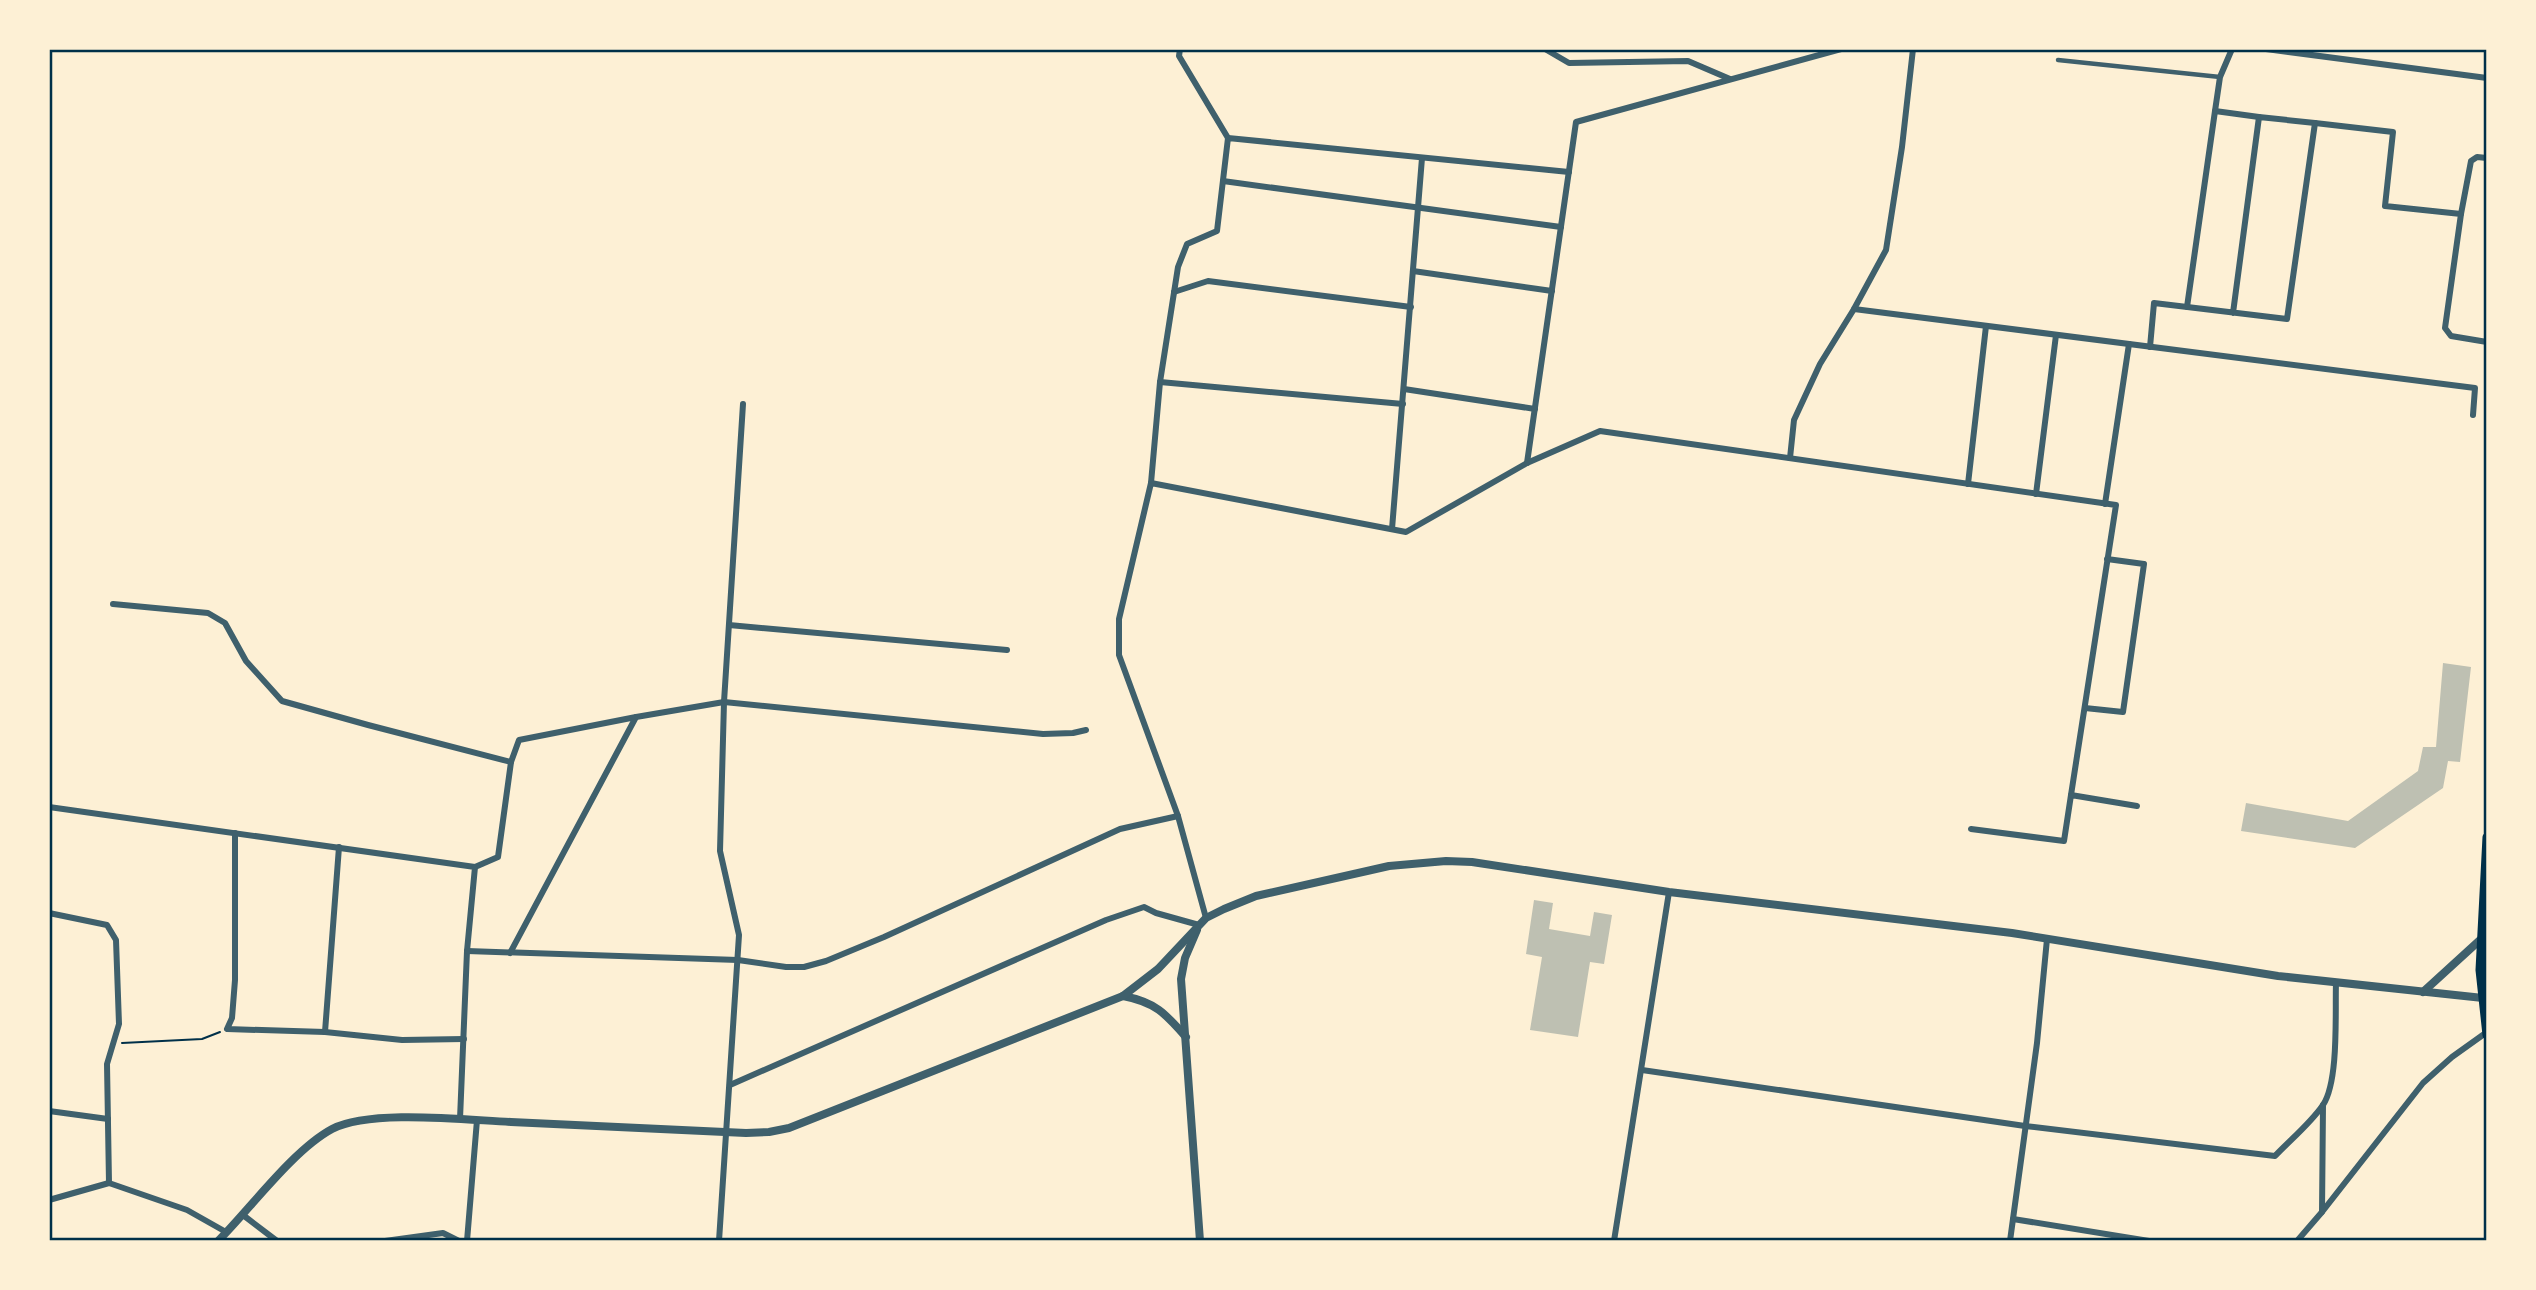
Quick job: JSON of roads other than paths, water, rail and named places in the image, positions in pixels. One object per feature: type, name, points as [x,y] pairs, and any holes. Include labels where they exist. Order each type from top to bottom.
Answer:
[{"type":"main road","points":[[2487,837],[2480,940],[2487,1034]]},
{"type":"street","points":[[1180,49],[1179,56],[1228,138],[1217,231],[1187,244],[1178,267],[1160,382],[1151,483],[1119,619],[1119,655],[1178,816],[1206,918]]},
{"type":"street","points":[[1545,49],[1569,63],[1688,61],[1730,79]]},
{"type":"street","points":[[1527,463],[1576,122],[1841,49]]},
{"type":"street","points":[[1790,458],[1794,420],[1819,364],[1854,309],[1886,250],[1902,147],[1913,49]]},
{"type":"street","points":[[2187,307],[2220,77],[2232,49]]},
{"type":"street","points":[[2266,49],[2333,52],[2487,78]]},
{"type":"street","points":[[2058,60],[2220,77]]},
{"type":"street","points":[[2215,111],[2393,132],[2385,206],[2461,214]]},
{"type":"street","points":[[2233,313],[2259,117]]},
{"type":"street","points":[[2150,347],[2154,303],[2287,319],[2315,123]]},
{"type":"street","points":[[1228,138],[1569,172]]},
{"type":"street","points":[[2487,158],[2477,157],[2471,161],[2445,328],[2451,336],[2487,342]]},
{"type":"street","points":[[1392,529],[1422,158]]},
{"type":"street","points":[[1223,181],[1561,227]]},
{"type":"street","points":[[1413,271],[1552,290]]},
{"type":"street","points":[[1174,292],[1208,281],[1411,307]]},
{"type":"street","points":[[1854,309],[2475,388],[2473,415]]},
{"type":"street","points":[[1968,484],[1986,326]]},
{"type":"street","points":[[2036,494],[2056,335]]},
{"type":"street","points":[[2105,503],[2129,344]]},
{"type":"street","points":[[1160,382],[1403,404]]},
{"type":"street","points":[[1404,389],[1535,409]]},
{"type":"street","points":[[719,1241],[739,935],[720,851],[724,702],[743,404]]},
{"type":"street","points":[[1151,483],[1406,531],[1527,463],[1600,431],[2116,505],[2064,841],[1971,829]]},
{"type":"street","points":[[2085,708],[2123,712],[2144,564],[2107,559]]},
{"type":"street","points":[[113,604],[208,613],[225,623],[246,661],[282,701],[511,762]]},
{"type":"street","points":[[729,625],[1007,650]]},
{"type":"street","points":[[49,807],[475,867],[498,857],[511,762],[519,740],[724,702],[1042,734],[1086,730]]},
{"type":"street","points":[[510,953],[636,717]]},
{"type":"street","points":[[2071,794],[2137,806]]},
{"type":"street","points":[[467,951],[738,960],[804,967],[826,961],[1120,829],[1178,816]]},
{"type":"street","points":[[235,833],[235,980],[232,1018],[227,1029],[325,1032],[402,1040],[464,1039]]},
{"type":"street","points":[[325,1032],[339,847]]},
{"type":"street","points":[[218,1241],[300,1153],[332,1129],[350,1122],[368,1119],[460,1119],[769,1132],[811,1120],[1123,996],[1158,969],[1206,918],[1256,896],[1418,862],[1472,862],[1669,892],[2047,939],[2278,976],[2483,998]]},
{"type":"street","points":[[460,1119],[467,951],[475,867]]},
{"type":"street","points":[[1614,1241],[1669,892]]},
{"type":"street","points":[[730,1085],[1106,920],[1144,907],[1199,925]]},
{"type":"street","points":[[49,913],[107,925],[116,940],[119,1024],[107,1064],[109,1183]]},
{"type":"street","points":[[1199,925],[1185,958],[1181,978],[1200,1241]]},
{"type":"street","points":[[2010,1241],[2037,1043],[2047,939]]},
{"type":"street","points":[[2423,992],[2480,940]]},
{"type":"street","points":[[1642,1070],[2025,1126],[2275,1156],[2323,1105],[2330,1088],[2336,982]]},
{"type":"street","points":[[1123,996],[1155,1006],[1186,1037]]},
{"type":"street","points":[[2297,1241],[2423,1083],[2452,1057],[2487,1034]]},
{"type":"street","points":[[2322,1212],[2323,1105]]},
{"type":"street","points":[[49,1111],[108,1119]]},
{"type":"street","points":[[467,1241],[477,1120]]},
{"type":"street","points":[[49,1200],[109,1183],[187,1210],[226,1232]]},
{"type":"street","points":[[243,1215],[276,1241]]},
{"type":"street","points":[[2013,1219],[2149,1241]]},
{"type":"street","points":[[385,1241],[443,1233],[459,1241]]}]
